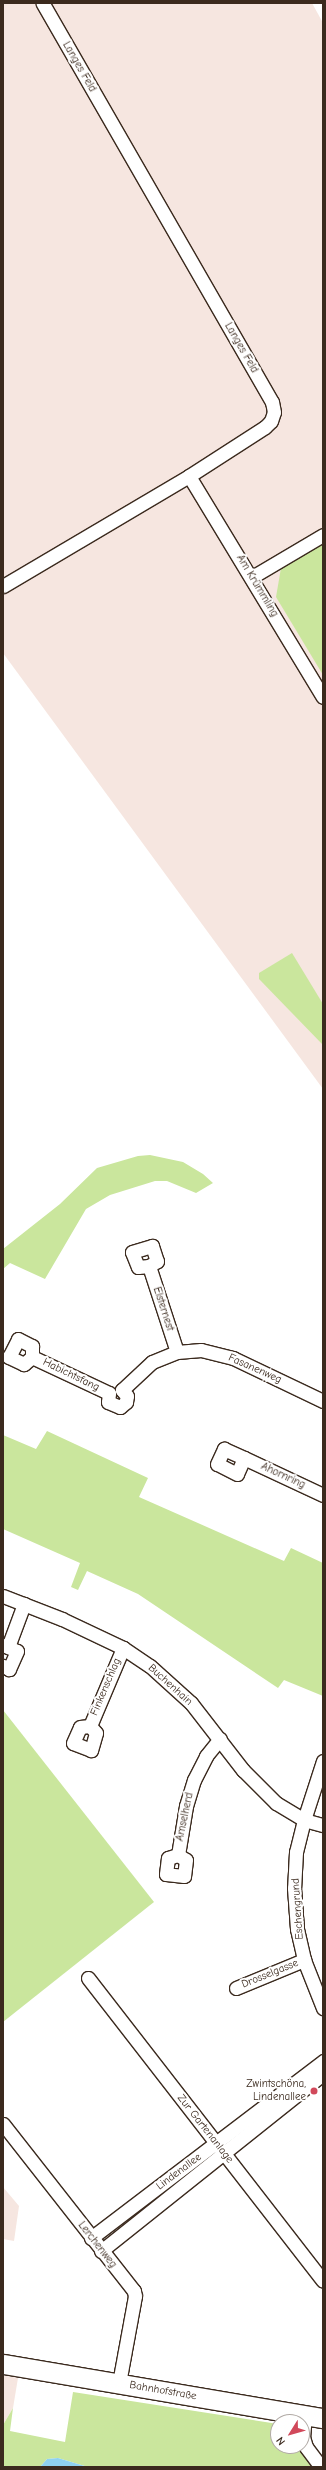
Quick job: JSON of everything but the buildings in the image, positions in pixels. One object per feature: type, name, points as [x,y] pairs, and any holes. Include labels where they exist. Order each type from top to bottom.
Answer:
[{"type":"street","name":"Langes Feld","points":[[3,586],[189,476],[265,427],[271,420],[274,412],[272,402],[43,3]]},
{"type":"street","name":"Am Krümmling","points":[[189,476],[252,577],[323,697]]},
{"type":"street","points":[[252,577],[323,535]]},
{"type":"street","name":"Elsternest","points":[[149,1266],[177,1352]]},
{"type":"street","name":"Fasanenweg","points":[[122,1390],[152,1362],[177,1352],[201,1350],[233,1358],[323,1401]]},
{"type":"street","name":"Habichtsfang","points":[[32,1356],[109,1393]]},
{"type":"street","name":"Habichtsfang","points":[[115,1387],[122,1390],[127,1396],[126,1402],[120,1407],[108,1402],[109,1393],[115,1387]]},
{"type":"street","name":"Ahornring","points":[[244,1458],[323,1494]]},
{"type":"street","name":"Buchenhain","points":[[3,1596],[62,1619],[123,1648],[171,1683],[220,1739],[255,1783],[276,1803],[304,1820]]},
{"type":"street","points":[[3,1666],[9,1669],[17,1651],[5,1646],[24,1604]]},
{"type":"street","name":"Finkenschlag","points":[[90,1726],[123,1648]]},
{"type":"street","name":"Amselherd","points":[[178,1855],[186,1806],[194,1780],[206,1756],[220,1739]]},
{"type":"street","name":"Eschengrund","points":[[323,1761],[304,1820],[296,1852],[294,1888],[297,1929],[304,1960],[323,2008]]},
{"type":"street","points":[[304,1820],[323,1825]]},
{"type":"street","name":"Drosselgasse","points":[[236,1988],[304,1960]]},
{"type":"street","name":"Zur Gartenanlage","points":[[88,1978],[323,2281]]},
{"type":"street","name":"Lindenallee","points":[[101,2251],[219,2148],[323,2061]]},
{"type":"street","name":"Lindenallee","points":[[91,2238],[323,2074]]},
{"type":"street","name":"Lerchenweg","points":[[3,2124],[101,2251],[134,2291],[119,2383]]},
{"type":"street","name":"Bahnhofstraße","points":[[3,2364],[299,2414]]},
{"type":"street","name":"Bahnhofstraße","points":[[310,2416],[323,2418]]},
{"type":"street","points":[[310,2452],[321,2467]]},
{"type":"shaded area","points":[[3,3],[312,3],[323,23],[323,1089],[3,653]]},
{"type":"shaded area","points":[[3,2187],[19,2206],[14,2241],[3,2239]]},
{"type":"shaded area","points":[[3,2375],[18,2378],[13,2408],[3,2425]]},
{"type":"green space","points":[[323,543],[323,675],[276,597],[281,568]]},
{"type":"green space","points":[[292,953],[323,1004],[323,1045],[259,979],[259,973]]},
{"type":"green space","points":[[150,1155],[183,1162],[203,1174],[213,1183],[196,1193],[167,1181],[155,1181],[110,1195],[86,1209],[45,1279],[10,1263],[3,1269],[3,1249],[60,1204],[97,1168],[138,1156]]},
{"type":"green space","points":[[47,1431],[148,1478],[139,1497],[284,1561],[291,1548],[323,1563],[323,1696],[284,1680],[278,1688],[138,1594],[87,1571],[78,1590],[71,1587],[80,1563],[3,1529],[3,1435],[36,1449]]},
{"type":"green space","points":[[3,1710],[154,1902],[3,2022]]},
{"type":"green space","points":[[73,2392],[270,2423],[270,2454],[303,2454],[312,2467],[88,2467],[58,2458],[47,2459],[40,2467],[3,2467],[3,2425],[13,2408],[10,2431],[65,2442]]},
{"type":"water","points":[[58,2458],[88,2467],[40,2467],[47,2459]]},
{"type":"place","name":"Zwintschöna, Lindenallee","points":[[314,2091]]}]
